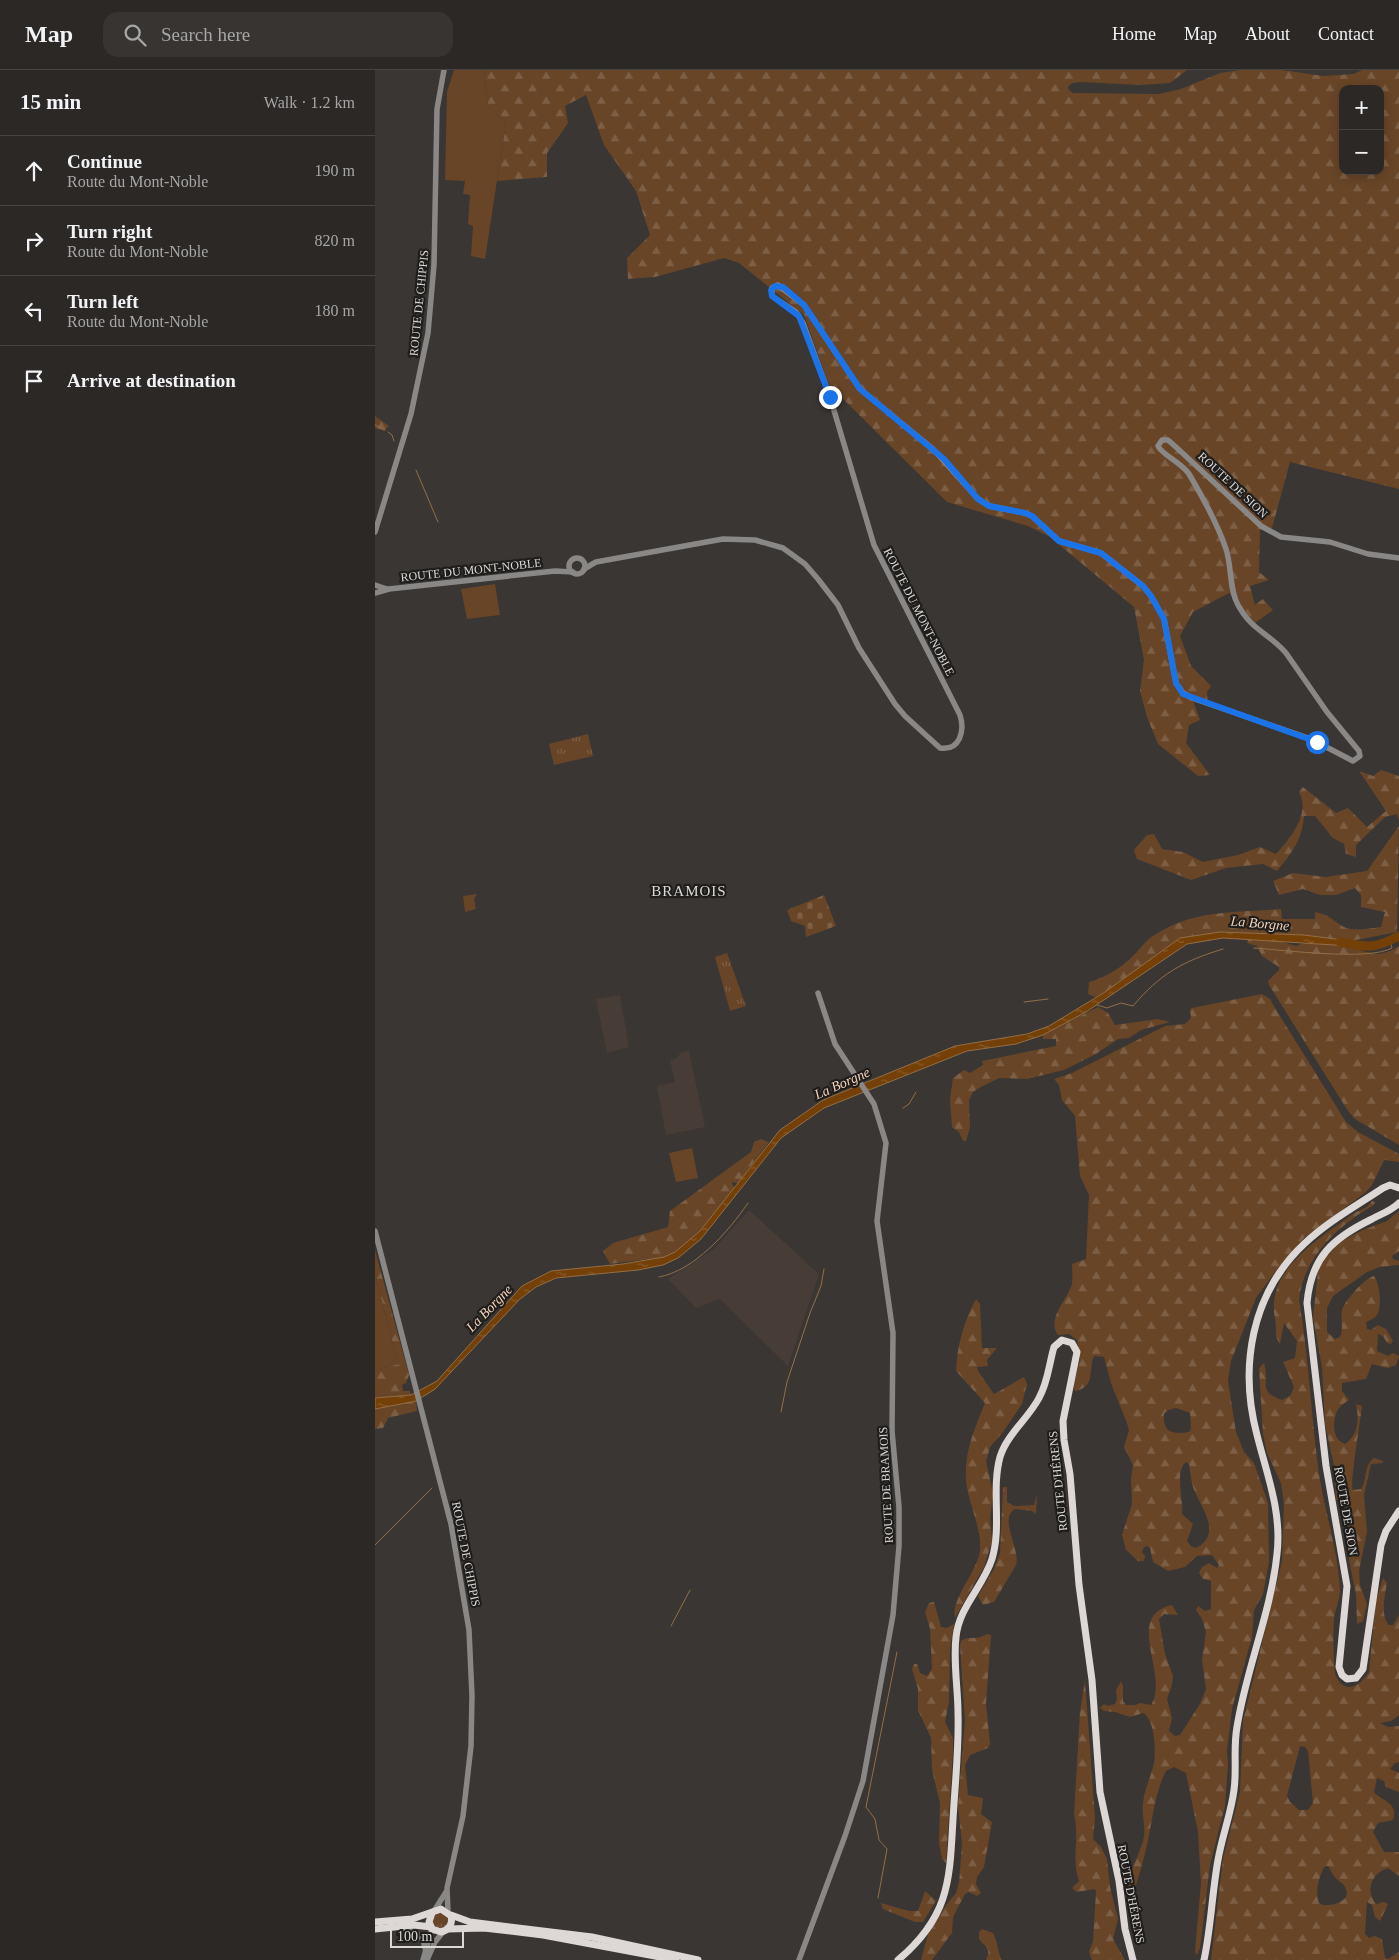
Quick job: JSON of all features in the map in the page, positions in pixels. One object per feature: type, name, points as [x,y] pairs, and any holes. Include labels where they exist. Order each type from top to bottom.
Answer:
[{"type":"main road","points":[[1204,1960],[1217,1864],[1234,1792],[1237,1726],[1271,1590],[1278,1548],[1275,1500],[1250,1403],[1248,1371],[1253,1333],[1265,1300],[1279,1274],[1302,1246],[1328,1224],[1386,1186],[1393,1185],[1399,1188]]},
{"type":"main road","name":"ROUTE DE SION","points":[[1399,1203],[1333,1242],[1316,1265],[1308,1292],[1307,1303],[1326,1466],[1345,1569],[1346,1607],[1339,1665],[1342,1675],[1347,1679],[1356,1678],[1363,1669],[1381,1545],[1386,1530],[1399,1511]]},
{"type":"main road","name":"ROUTE D'HÉRENS","points":[[897,1960],[913,1948],[929,1929],[943,1901],[951,1867],[959,1744],[955,1650],[957,1628],[964,1609],[989,1566],[995,1547],[998,1468],[1003,1448],[1040,1397],[1046,1382],[1054,1347],[1057,1343],[1067,1341],[1075,1347],[1077,1357],[1066,1400],[1063,1431],[1070,1474],[1079,1585],[1091,1680],[1099,1782],[1119,1881],[1124,1924],[1133,1960]]},
{"type":"main road","points":[[375,1922],[412,1919],[441,1909],[470,1922],[592,1937],[698,1960]]},
{"type":"main road","points":[[431,1928],[429,1920],[433,1912]]},
{"type":"main road","points":[[445,1931],[452,1922],[449,1914]]},
{"type":"main road","points":[[375,1928],[413,1925],[445,1931],[484,1928],[543,1935],[676,1960]]},
{"type":"street","name":"ROUTE DE CHIPPIS","points":[[375,532],[411,414],[428,333],[434,258],[437,109],[444,70]]},
{"type":"street","name":"ROUTE DU MONT-NOBLE","points":[[582,560],[596,562],[723,539],[759,540],[783,548],[805,564],[828,591],[866,660],[905,716],[940,748],[951,747],[959,740],[962,728],[960,715],[880,558],[861,506],[830,397],[803,323],[796,312],[772,296],[772,288],[778,285],[804,305],[860,389],[944,459],[978,499],[989,506],[1032,516],[1059,541],[1101,553],[1143,586],[1164,619],[1176,683],[1183,694],[1311,739],[1349,760],[1357,760],[1359,751],[1327,712],[1286,653],[1272,640],[1254,629],[1236,603],[1226,550],[1216,526]]},
{"type":"street","name":"ROUTE DE SION","points":[[1216,526],[1188,472],[1176,460],[1159,449],[1158,446],[1162,440],[1168,440],[1261,526],[1273,534],[1288,538],[1330,542],[1368,554],[1399,558]]},
{"type":"street","points":[[576,558],[582,560],[584,569],[580,573],[573,572],[570,568],[570,562],[576,558]]},
{"type":"street","name":"ROUTE DU MONT-NOBLE","points":[[555,571],[570,562]]},
{"type":"street","name":"ROUTE DU MONT-NOBLE","points":[[584,569],[596,562]]},
{"type":"street","name":"ROUTE DU MONT-NOBLE","points":[[375,593],[389,589],[555,571],[573,572]]},
{"type":"street","name":"ROUTE DU MONT-NOBLE","points":[[375,585],[389,589]]},
{"type":"street","name":"ROUTE DE BRAMOIS","points":[[799,1960],[845,1836],[863,1781],[891,1624],[898,1571],[899,1512],[892,1432],[893,1333],[877,1221],[886,1143],[879,1115],[859,1078],[835,1044],[818,993]]},
{"type":"street","name":"ROUTE DE CHIPPIS","points":[[375,1231],[457,1551],[471,1650],[472,1710],[468,1774],[460,1834],[447,1888],[433,1912]]},
{"type":"street","name":"ROUTE DE CHIPPIS","points":[[447,1888],[449,1914]]},
{"type":"street","points":[[395,1927],[419,1934],[424,1942],[426,1953]]},
{"type":"street","points":[[423,1960],[431,1928]]},
{"type":"street","name":"ROUTE DE BRAMOIS","points":[[794,1960],[810,1928]]},
{"type":"street","points":[[427,1960],[433,1944],[445,1931]]},
{"type":"shaded area","points":[[620,995],[629,1047],[607,1053],[596,999]]},
{"type":"shaded area","points":[[689,1051],[705,1127],[666,1135],[657,1086],[675,1082],[670,1060],[677,1058],[681,1052]]},
{"type":"shaded area","points":[[749,1210],[819,1274],[788,1366],[720,1299],[696,1308],[668,1279],[714,1249]]},
{"type":"green space","points":[[454,70],[484,70],[488,107],[506,122],[485,259],[471,256],[473,226],[468,224],[470,195],[463,194],[465,181],[445,180],[447,92]]},
{"type":"green space","points":[[484,70],[1187,70],[1170,83],[1140,85],[1081,82],[1072,83],[1068,87],[1073,93],[1159,94],[1181,89],[1220,73],[1240,70],[1282,70],[1323,76],[1354,74],[1362,70],[1399,70],[1399,489],[1290,462],[1272,528],[1260,530],[1259,572],[1269,580],[1250,586],[1255,605],[1263,599],[1273,610],[1255,623],[1229,593],[1193,612],[1180,636],[1191,666],[1211,686],[1207,692],[1208,704],[1192,698],[1200,720],[1189,725],[1186,743],[1210,775],[1198,776],[1158,744],[1147,717],[1140,691],[1144,660],[1134,607],[1050,537],[1028,526],[947,502],[829,385],[804,315],[739,263],[724,258],[655,277],[628,279],[627,258],[650,235],[636,191],[604,145],[586,95],[565,106],[568,123],[547,153],[547,177],[497,181],[506,122],[488,107]]},
{"type":"green space","points":[[375,416],[389,426],[384,431],[375,428]]},
{"type":"green space","points":[[495,584],[500,615],[467,619],[461,589]]},
{"type":"green space","points":[[588,734],[593,756],[554,765],[549,744]]},
{"type":"green space","points":[[1381,770],[1399,776],[1399,821],[1397,814],[1385,817],[1356,845],[1356,857],[1346,854],[1344,844],[1333,838],[1315,816],[1304,816],[1299,839],[1277,871],[1263,864],[1226,868],[1191,880],[1137,859],[1134,850],[1147,835],[1154,834],[1162,849],[1183,852],[1203,862],[1238,855],[1260,847],[1276,854],[1293,833],[1301,817],[1302,800],[1299,792],[1303,787],[1336,813],[1348,808],[1367,827],[1386,811],[1359,771],[1373,776]]},
{"type":"green space","points":[[1399,826],[1397,932],[1351,941],[1304,935],[1220,932],[1180,939],[1105,992],[1095,997],[1088,994],[1089,982],[1119,968],[1153,936],[1168,927],[1199,917],[1230,912],[1281,909],[1282,919],[1315,919],[1315,912],[1327,916],[1344,927],[1352,929],[1381,927],[1385,912],[1361,907],[1361,895],[1355,888],[1336,895],[1320,895],[1303,889],[1279,895],[1273,881],[1293,873],[1326,877],[1367,871]]},
{"type":"green space","points":[[477,894],[474,899],[476,909],[465,912],[463,896]]},
{"type":"green space","points":[[824,895],[836,926],[806,937],[805,926],[791,921],[787,910]]},
{"type":"green space","points":[[1249,938],[1272,939],[1296,946],[1313,942],[1331,943],[1376,954],[1391,951],[1399,946],[1399,1145],[1355,1119],[1348,1111],[1269,985],[1268,981],[1279,970],[1279,967],[1262,956],[1257,946],[1247,943]]},
{"type":"green space","points":[[727,953],[746,1006],[730,1011],[715,957]]},
{"type":"green space","points":[[1262,994],[1270,999],[1346,1122],[1358,1132],[1399,1154],[1399,1162],[1384,1160],[1372,1185],[1366,1192],[1304,1238],[1272,1276],[1256,1298],[1231,1361],[1228,1381],[1236,1432],[1244,1452],[1254,1463],[1268,1503],[1269,1562],[1263,1594],[1254,1610],[1252,1637],[1232,1709],[1227,1751],[1225,1806],[1210,1865],[1200,1948],[1197,1955],[1195,1952],[1201,1883],[1198,1832],[1186,1773],[1174,1767],[1166,1771],[1156,1800],[1142,1864],[1132,1898],[1129,1899],[1130,1875],[1144,1836],[1143,1803],[1154,1763],[1154,1736],[1150,1722],[1143,1713],[1130,1717],[1104,1711],[1100,1708],[1104,1704],[1108,1706],[1115,1704],[1117,1699],[1116,1690],[1121,1681],[1123,1701],[1126,1705],[1140,1703],[1151,1705],[1155,1693],[1155,1678],[1149,1634],[1151,1621],[1158,1611],[1172,1605],[1178,1615],[1164,1614],[1159,1619],[1165,1654],[1173,1676],[1167,1699],[1172,1718],[1169,1731],[1175,1736],[1180,1735],[1200,1704],[1206,1689],[1202,1660],[1206,1632],[1202,1619],[1196,1610],[1198,1606],[1205,1611],[1211,1609],[1211,1581],[1203,1579],[1199,1573],[1202,1567],[1209,1563],[1217,1568],[1219,1565],[1212,1555],[1197,1556],[1185,1567],[1168,1571],[1153,1562],[1150,1548],[1147,1546],[1144,1547],[1142,1552],[1145,1556],[1144,1561],[1138,1561],[1126,1550],[1122,1535],[1132,1504],[1131,1479],[1133,1465],[1124,1447],[1129,1430],[1127,1423],[1111,1383],[1104,1357],[1095,1356],[1093,1358],[1090,1378],[1086,1386],[1075,1391],[1073,1387],[1080,1359],[1077,1340],[1069,1334],[1058,1335],[1055,1329],[1056,1316],[1072,1284],[1072,1264],[1086,1259],[1089,1195],[1080,1176],[1075,1116],[1062,1100],[1059,1085],[1054,1079],[1072,1073],[1165,1026],[1185,1024],[1191,1018],[1190,1010],[1192,1008]],"holes":[[[1176,1408],[1190,1413],[1191,1429],[1189,1432],[1178,1433],[1170,1431],[1165,1425],[1164,1414],[1168,1410]],[[1186,1462],[1189,1464],[1193,1487],[1208,1519],[1209,1527],[1208,1535],[1204,1542],[1196,1548],[1187,1541],[1193,1524],[1182,1514],[1180,1479],[1182,1466]]]},
{"type":"green space","points":[[1098,1007],[1108,1013],[1115,1025],[1158,1019],[1170,1022],[1141,1030],[1129,1038],[1118,1039],[1096,1054],[1064,1070],[1027,1079],[999,1078],[979,1088],[973,1092],[969,1100],[970,1127],[966,1141],[963,1141],[959,1132],[952,1127],[950,1099],[953,1078],[964,1070],[970,1073],[983,1065],[982,1061],[1056,1046],[1056,1039],[1043,1039],[1043,1035]]},
{"type":"green space","points":[[761,1139],[769,1142],[738,1183],[732,1182],[734,1188],[700,1231],[675,1252],[664,1257],[610,1264],[603,1251],[613,1243],[668,1227],[670,1211],[751,1152],[754,1142]]},
{"type":"green space","points":[[692,1148],[698,1178],[676,1182],[669,1153]]},
{"type":"green space","points":[[1372,1201],[1375,1202],[1374,1205],[1356,1216],[1332,1236],[1316,1255],[1305,1276],[1299,1300],[1319,1474],[1339,1575],[1340,1594],[1334,1619],[1333,1639],[1335,1672],[1344,1686],[1348,1687],[1357,1684],[1369,1672],[1376,1601],[1383,1578],[1387,1583],[1384,1599],[1386,1621],[1389,1625],[1393,1625],[1399,1615],[1399,1715],[1391,1721],[1380,1723],[1388,1727],[1399,1726],[1399,1762],[1395,1763],[1390,1769],[1399,1773],[1399,1792],[1386,1787],[1384,1781],[1377,1778],[1374,1792],[1392,1806],[1394,1814],[1393,1820],[1378,1823],[1373,1832],[1384,1852],[1399,1852],[1399,1876],[1388,1868],[1374,1877],[1371,1888],[1372,1899],[1376,1904],[1384,1902],[1388,1904],[1380,1921],[1375,1917],[1372,1905],[1367,1902],[1365,1934],[1369,1938],[1375,1936],[1382,1939],[1385,1958],[1388,1959],[1399,1952],[1399,1960],[1211,1960],[1223,1859],[1240,1792],[1243,1721],[1282,1561],[1284,1504],[1281,1483],[1267,1453],[1263,1434],[1259,1368],[1264,1363],[1266,1386],[1269,1394],[1282,1400],[1290,1396],[1294,1387],[1283,1362],[1295,1358],[1297,1341],[1284,1323],[1280,1344],[1277,1338],[1274,1301],[1278,1285],[1286,1271],[1311,1245]],"holes":[[[1300,1746],[1305,1747],[1308,1751],[1313,1803],[1308,1810],[1299,1810],[1290,1802],[1287,1796]],[[1328,1866],[1347,1892],[1341,1902],[1323,1905],[1319,1903],[1318,1898],[1319,1880],[1324,1867]]]},
{"type":"green space","points":[[1399,1211],[1399,1251],[1392,1256],[1393,1259],[1399,1261],[1399,1265],[1380,1267],[1367,1272],[1333,1296],[1327,1308],[1327,1332],[1335,1339],[1340,1337],[1341,1334],[1342,1310],[1344,1306],[1361,1285],[1374,1276],[1379,1290],[1379,1312],[1366,1322],[1367,1329],[1371,1330],[1378,1325],[1386,1329],[1393,1341],[1391,1344],[1387,1343],[1383,1336],[1378,1334],[1377,1351],[1388,1356],[1393,1353],[1399,1356],[1396,1365],[1388,1368],[1372,1364],[1366,1379],[1342,1383],[1342,1391],[1349,1400],[1339,1408],[1334,1423],[1337,1438],[1345,1444],[1353,1436],[1357,1426],[1356,1404],[1362,1406],[1354,1465],[1353,1490],[1361,1489],[1368,1465],[1374,1458],[1383,1461],[1382,1463],[1371,1464],[1364,1495],[1367,1532],[1359,1571],[1360,1585],[1367,1604],[1363,1621],[1357,1624],[1356,1594],[1348,1555],[1347,1512],[1346,1506],[1336,1499],[1334,1466],[1325,1424],[1322,1367],[1313,1318],[1320,1264],[1340,1242],[1363,1230],[1387,1221]]},
{"type":"green space","points":[[375,1250],[409,1375],[406,1383],[402,1385],[403,1391],[410,1391],[411,1395],[375,1398],[375,1370],[398,1364],[375,1275]]},
{"type":"green space","points":[[375,1275],[398,1364],[375,1370]]},
{"type":"green space","points":[[976,1299],[980,1304],[982,1348],[997,1348],[987,1360],[988,1366],[977,1367],[978,1371],[994,1394],[1024,1377],[1027,1384],[1022,1404],[990,1447],[986,1461],[993,1493],[990,1518],[992,1541],[984,1567],[955,1618],[956,1603],[974,1568],[980,1551],[979,1533],[967,1489],[966,1469],[968,1449],[985,1403],[956,1371],[962,1334]]},
{"type":"green space","points":[[416,1401],[417,1411],[388,1418],[383,1428],[375,1429],[375,1409]]},
{"type":"green space","points":[[1003,1487],[1007,1487],[1007,1502],[1014,1506],[1034,1505],[1037,1494],[1036,1514],[1032,1511],[1015,1509],[1010,1513],[1009,1527],[1016,1551],[1016,1565],[994,1602],[983,1605],[978,1596],[994,1569],[1000,1553]]},
{"type":"green space","points":[[934,1602],[941,1627],[947,1628],[954,1624],[950,1649],[949,1702],[945,1722],[953,1738],[946,1863],[942,1859],[939,1842],[940,1803],[932,1770],[931,1738],[918,1710],[918,1689],[912,1669],[914,1664],[917,1664],[920,1673],[927,1676],[932,1669],[930,1629],[925,1612],[929,1603]]},
{"type":"green space","points":[[987,1634],[991,1635],[986,1703],[990,1744],[988,1748],[970,1755],[965,1765],[968,1795],[983,1798],[981,1814],[992,1822],[984,1867],[977,1877],[976,1884],[981,1893],[977,1896],[969,1892],[965,1894],[953,1917],[952,1933],[932,1960],[921,1960],[928,1934],[956,1893],[959,1883],[962,1844],[958,1806],[965,1720],[961,1641]]},
{"type":"green space","points":[[1085,1680],[1095,1818],[1093,1839],[1101,1847],[1107,1859],[1110,1887],[1118,1919],[1113,1939],[1125,1960],[1092,1960],[1089,1952],[1093,1941],[1096,1892],[1095,1889],[1077,1892],[1072,1888],[1079,1881],[1076,1864],[1076,1823],[1074,1815],[1080,1712]]},
{"type":"green space","points":[[925,1891],[936,1901],[923,1922],[915,1922],[883,1909],[881,1903],[909,1911],[918,1911]]},
{"type":"green space","points":[[440,1912],[448,1920],[440,1928],[432,1920]]},
{"type":"green space","points":[[982,1929],[993,1933],[1002,1960],[986,1960],[988,1950],[979,1939],[979,1932]]},
{"type":"water","points":[[1220,932],[1304,935],[1351,941],[1350,946],[1223,938],[1187,944],[1086,1012],[1043,1035],[1016,1044],[967,1051],[824,1108],[781,1138],[701,1239],[678,1258],[663,1265],[638,1270],[556,1278],[536,1287],[520,1299],[435,1389],[416,1401],[375,1409],[375,1398],[411,1395],[437,1381],[522,1286],[551,1271],[623,1264],[664,1257],[675,1252],[700,1231],[780,1130],[823,1100],[955,1046],[1027,1034],[1049,1026],[1105,992],[1180,938]]},
{"type":"waterway","points":[[375,425],[385,430]]},
{"type":"waterway","points":[[388,432],[392,435],[394,441]]},
{"type":"waterway","points":[[416,470],[438,522]]},
{"type":"waterway","name":"La Borgne","points":[[1340,942],[1370,946],[1382,944],[1399,936]]},
{"type":"waterway","points":[[1254,948],[1325,954],[1365,954],[1381,952],[1392,948],[1390,941]]},
{"type":"waterway","points":[[1097,1005],[1107,1008],[1121,1003],[1133,1006],[1153,985],[1173,970],[1196,958],[1223,949]]},
{"type":"waterway","points":[[1024,1002],[1048,999]]},
{"type":"waterway","points":[[903,1108],[909,1104],[916,1092]]},
{"type":"waterway","points":[[659,1277],[685,1267],[698,1258],[721,1237],[748,1203]]},
{"type":"waterway","points":[[781,1412],[787,1382],[821,1286],[824,1269]]},
{"type":"waterway","points":[[375,1545],[432,1488]]},
{"type":"waterway","points":[[671,1626],[690,1590]]},
{"type":"waterway","points":[[878,1898],[887,1849],[879,1840],[875,1819],[866,1807],[897,1652]]},
{"type":"district","name":"BRAMOIS","points":[[689,891]]},
{"type":"route","points":[[830,397],[803,323],[796,312],[772,296],[771,290],[775,286],[783,287],[804,305],[860,389],[944,459],[978,499],[989,506],[1019,511],[1032,516],[1059,541],[1083,546],[1101,553],[1143,586],[1160,609],[1164,619],[1176,683],[1183,694],[1317,742]]}]
